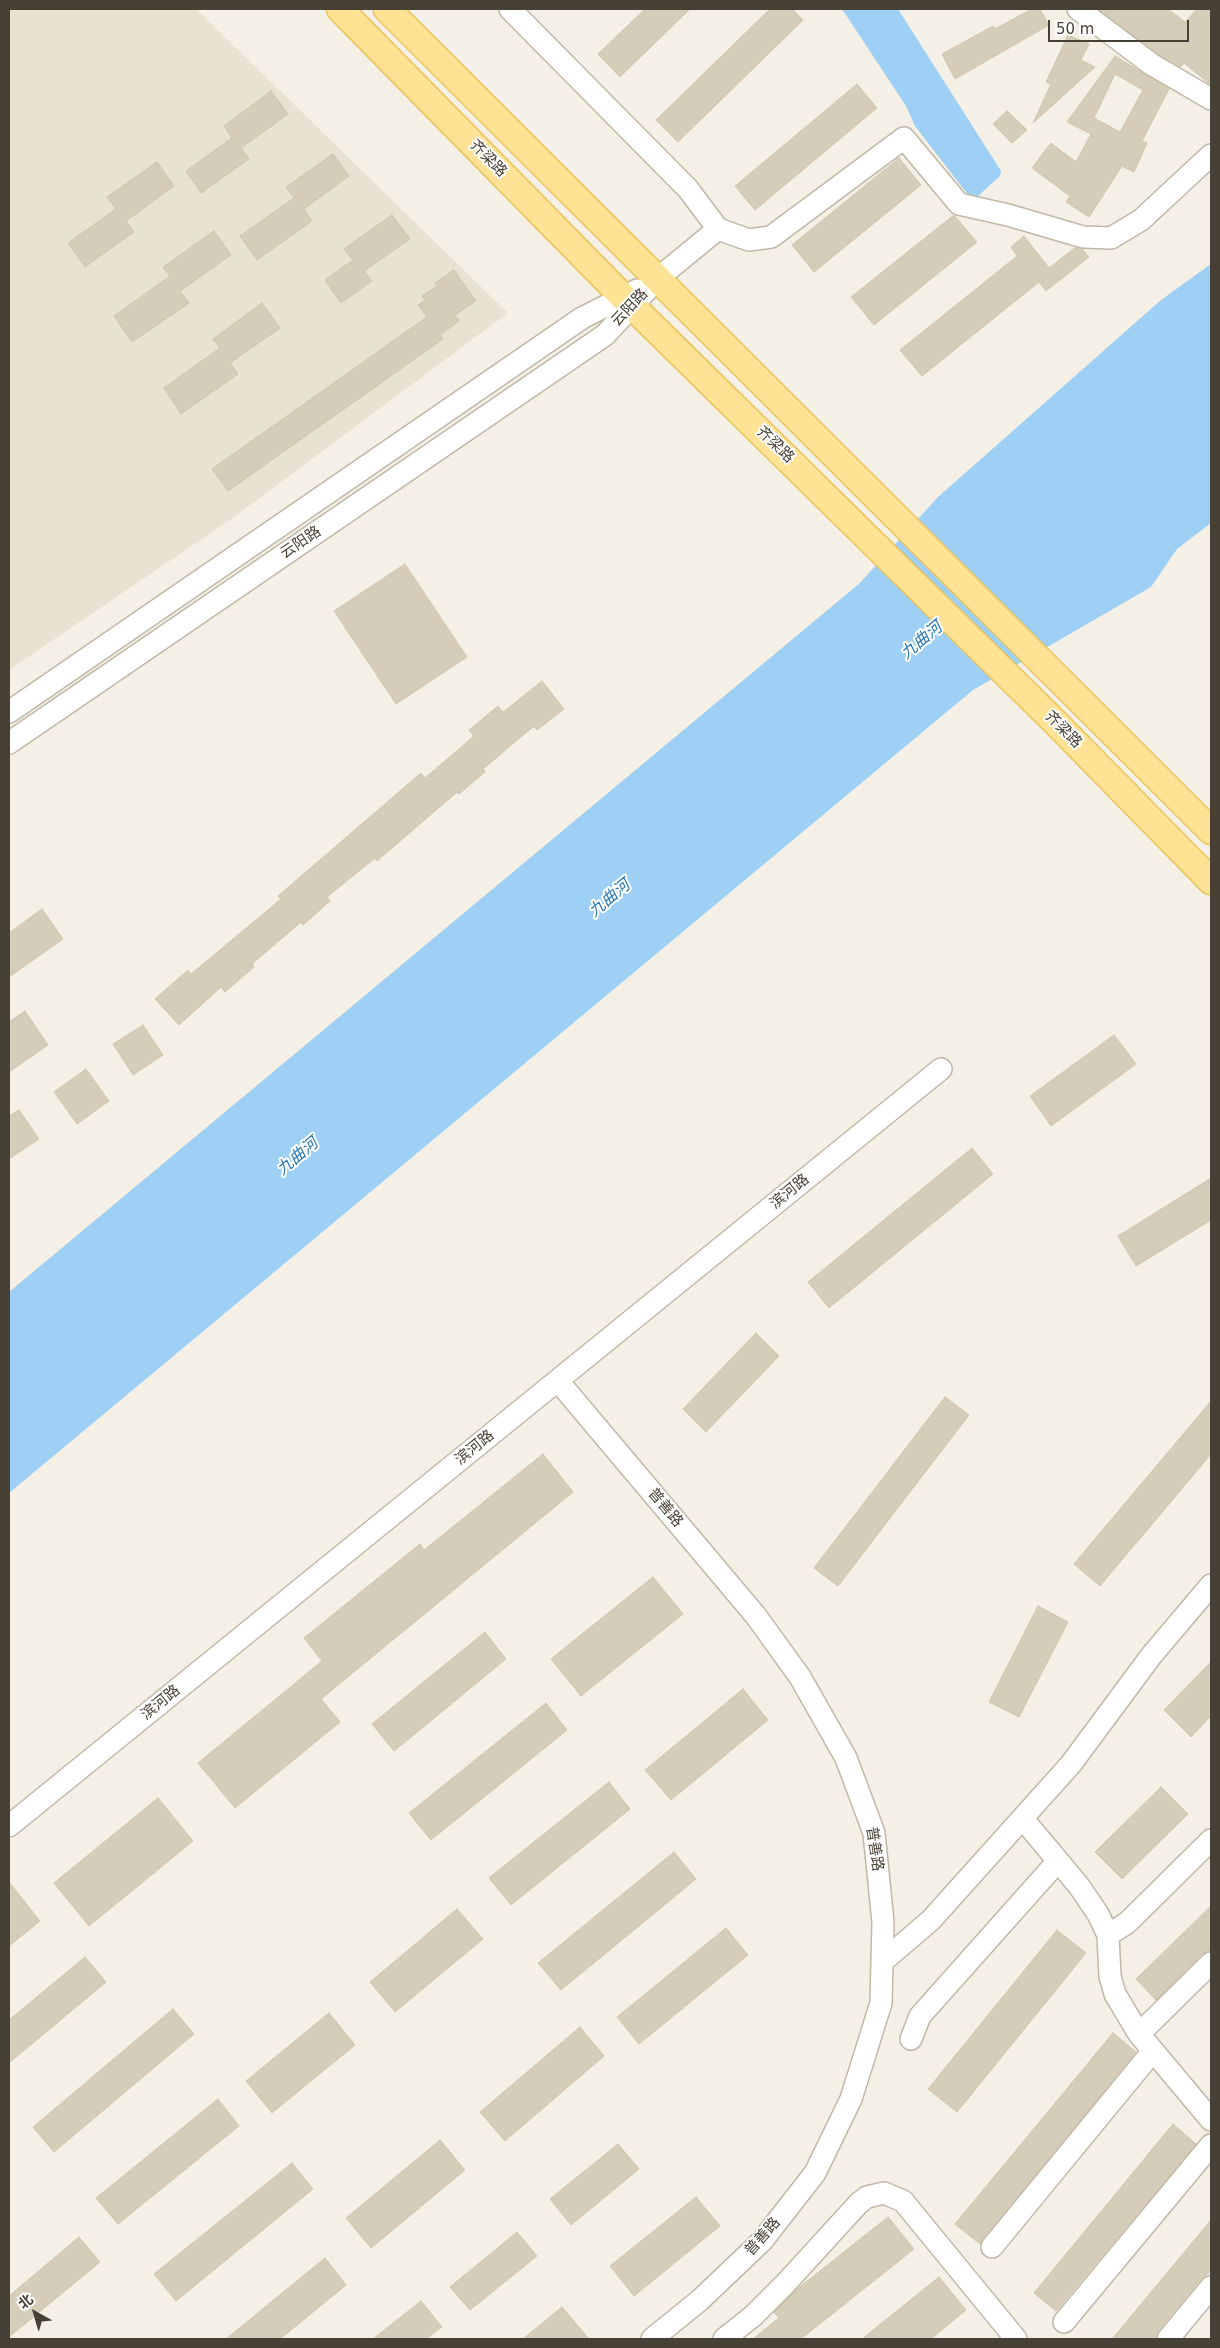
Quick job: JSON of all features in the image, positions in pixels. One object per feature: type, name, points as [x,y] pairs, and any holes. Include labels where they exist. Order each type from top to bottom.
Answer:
[{"type":"main road","name":"齐梁路","points":[[340,9],[628,301],[1055,722],[1211,880]]},
{"type":"main road","points":[[387,9],[858,480],[1080,698],[1211,832]]},
{"type":"street","points":[[510,9],[688,189],[718,229],[749,240],[771,237],[904,138],[959,204],[1008,215],[1082,237],[1111,238],[1141,220],[1211,154]]},
{"type":"street","points":[[1078,9],[1151,64],[1211,99]]},
{"type":"street","name":"云阳路","points":[[9,712],[582,318],[628,301],[718,229]]},
{"type":"street","name":"云阳路","points":[[9,743],[605,334],[628,301]]},
{"type":"street","name":"滨河路","points":[[9,1826],[941,1069]]},
{"type":"street","name":"普善路","points":[[558,1381],[756,1616],[800,1677],[846,1758],[874,1833],[883,1922],[881,2003],[851,2099],[814,2173],[762,2241],[700,2300],[652,2339]]},
{"type":"street","points":[[882,1962],[931,1920],[1071,1764],[1151,1656],[1211,1585]]},
{"type":"street","points":[[1023,1819],[1098,1914],[1108,1935],[1110,1976],[1115,1994],[1138,2034],[1210,2118]]},
{"type":"street","points":[[1108,1935],[1127,1923],[1211,1840]]},
{"type":"street","points":[[911,2038],[920,2016],[1058,1861]]},
{"type":"street","points":[[1138,2034],[1211,1963]]},
{"type":"street","points":[[992,2247],[1153,2051]]},
{"type":"street","points":[[1064,2322],[1211,2145]]},
{"type":"street","points":[[724,2339],[753,2316],[786,2283],[859,2204],[867,2197],[884,2193],[903,2200],[1016,2339]]},
{"type":"street","points":[[1168,2339],[1211,2287]]},
{"type":"shaded area","points":[[9,9],[196,9],[508,313],[234,517],[9,670]]},
{"type":"water","points":[[842,9],[898,9],[1001,171],[1000,176],[977,197],[969,196],[915,126],[906,106]]},
{"type":"water","name":"九曲河","points":[[1211,264],[1211,523],[1177,549],[1151,587],[973,690],[9,1493],[9,1292],[860,583],[938,497],[1161,300]]},
{"type":"building","points":[[645,9],[690,9],[620,77],[598,54]]},
{"type":"building","points":[[770,9],[792,9],[803,20],[678,142],[656,120]]},
{"type":"building","points":[[1032,9],[1040,9],[1049,25],[955,79],[942,54],[993,26],[995,29]]},
{"type":"building","points":[[1098,9],[1168,9],[1185,22],[1197,9],[1211,9],[1211,85],[1184,63],[1181,67],[1158,54]]},
{"type":"building","points":[[1068,35],[1089,44],[1081,60],[1095,67],[1033,123],[1051,84],[1046,82]]},
{"type":"building","points":[[1115,56],[1169,89],[1142,141],[1147,143],[1134,172],[1122,166],[1089,217],[1066,202],[1070,196],[1032,168],[1051,143],[1076,162],[1091,134],[1067,122]],"holes":[[[1115,74],[1143,90],[1120,132],[1094,118]]]},
{"type":"building","points":[[857,84],[877,108],[755,210],[735,186]]},
{"type":"building","points":[[271,91],[288,114],[241,148],[249,159],[201,193],[186,171],[232,138],[224,126]]},
{"type":"building","points":[[1007,111],[1027,130],[1012,143],[993,124]]},
{"type":"building","points":[[333,154],[349,176],[304,209],[312,221],[257,260],[240,236],[294,198],[286,187]]},
{"type":"building","points":[[899,158],[921,185],[814,272],[792,245]]},
{"type":"building","points":[[157,162],[174,186],[126,221],[134,232],[85,267],[68,243],[116,209],[107,197]]},
{"type":"building","points":[[392,215],[410,239],[364,271],[372,281],[341,303],[325,280],[353,260],[344,249]]},
{"type":"building","points":[[954,215],[977,242],[874,325],[851,297]]},
{"type":"building","points":[[214,231],[231,255],[180,291],[189,303],[132,342],[114,316],[170,276],[163,267]]},
{"type":"building","points":[[1024,236],[1049,268],[1075,248],[1083,250],[1089,257],[1046,291],[1039,282],[922,376],[900,350],[1017,256],[1011,247]]},
{"type":"building","points":[[454,270],[476,301],[455,315],[459,321],[440,335],[443,339],[228,491],[212,469],[427,317],[418,305],[425,300],[422,296],[437,286],[435,283]]},
{"type":"building","points":[[262,303],[280,328],[230,363],[238,374],[181,414],[164,388],[220,348],[213,339]]},
{"type":"building","points":[[405,564],[467,657],[396,704],[334,611]]},
{"type":"building","points":[[542,681],[564,709],[537,730],[534,726],[483,769],[485,772],[459,794],[457,792],[377,861],[375,858],[327,897],[330,901],[303,925],[301,922],[252,964],[254,967],[225,992],[221,987],[179,1025],[155,999],[188,970],[191,974],[281,899],[278,896],[421,773],[425,778],[474,736],[469,730],[498,706],[503,712]]},
{"type":"building","points":[[42,909],[63,939],[9,977],[9,933]]},
{"type":"building","points":[[25,1011],[48,1045],[9,1072],[9,1022]]},
{"type":"building","points":[[143,1025],[163,1055],[133,1075],[113,1044]]},
{"type":"building","points":[[1114,1035],[1136,1064],[1051,1126],[1030,1096]]},
{"type":"building","points":[[86,1069],[109,1101],[77,1124],[54,1092]]},
{"type":"building","points":[[19,1110],[39,1139],[9,1159],[9,1116]]},
{"type":"building","points":[[972,1148],[993,1174],[829,1308],[808,1282]]},
{"type":"building","points":[[1211,1178],[1211,1220],[1136,1266],[1118,1236]]},
{"type":"building","points":[[756,1333],[779,1356],[706,1432],[683,1409]]},
{"type":"building","points":[[945,1397],[969,1415],[838,1586],[814,1568]]},
{"type":"building","points":[[1211,1401],[1211,1454],[1100,1586],[1074,1564]]},
{"type":"building","points":[[543,1454],[573,1492],[321,1699],[340,1722],[235,1808],[198,1763],[322,1661],[304,1638],[420,1544],[424,1550]]},
{"type":"building","points":[[653,1577],[683,1614],[581,1696],[551,1659]]},
{"type":"building","points":[[1038,1606],[1068,1622],[1019,1717],[989,1702]]},
{"type":"building","points":[[485,1632],[506,1659],[394,1751],[372,1724]]},
{"type":"building","points":[[1211,1662],[1211,1716],[1191,1737],[1164,1710]]},
{"type":"building","points":[[743,1689],[768,1720],[671,1800],[645,1770]]},
{"type":"building","points":[[546,1703],[567,1730],[431,1840],[409,1813]]},
{"type":"building","points":[[609,1782],[630,1809],[511,1905],[489,1878]]},
{"type":"building","points":[[1161,1787],[1188,1814],[1122,1879],[1095,1852]]},
{"type":"building","points":[[158,1798],[193,1841],[89,1926],[54,1883]]},
{"type":"building","points":[[674,1852],[696,1879],[561,1990],[538,1963]]},
{"type":"building","points":[[9,1882],[40,1921],[9,1946]]},
{"type":"building","points":[[1211,1906],[1211,1951],[1202,1954],[1156,2000],[1136,1979]]},
{"type":"building","points":[[457,1909],[483,1939],[395,2012],[370,1982]]},
{"type":"building","points":[[726,1928],[748,1955],[639,2044],[617,2017]]},
{"type":"building","points":[[1057,1930],[1086,1953],[957,2112],[928,2089]]},
{"type":"building","points":[[85,1957],[106,1982],[9,2063],[9,2020]]},
{"type":"building","points":[[173,2009],[194,2034],[54,2152],[33,2127]]},
{"type":"building","points":[[329,2013],[355,2045],[272,2113],[246,2081]]},
{"type":"building","points":[[580,2027],[604,2056],[505,2141],[480,2112]]},
{"type":"building","points":[[1113,2033],[1136,2052],[980,2244],[955,2224]]},
{"type":"building","points":[[218,2099],[239,2126],[118,2224],[96,2198]]},
{"type":"building","points":[[1173,2124],[1196,2144],[1056,2311],[1034,2293]]},
{"type":"building","points":[[440,2140],[465,2170],[371,2248],[346,2218]]},
{"type":"building","points":[[618,2144],[639,2169],[571,2225],[550,2199]]},
{"type":"building","points":[[292,2163],[313,2189],[176,2301],[154,2274]]},
{"type":"building","points":[[696,2197],[720,2226],[634,2296],[610,2266]]},
{"type":"building","points":[[888,2217],[914,2249],[801,2339],[753,2339],[779,2318],[774,2312],[796,2290]]},
{"type":"building","points":[[1211,2220],[1211,2271],[1201,2279],[1158,2331],[1155,2339],[1112,2339]]},
{"type":"building","points":[[517,2232],[537,2256],[470,2310],[450,2287]]},
{"type":"building","points":[[79,2237],[100,2262],[9,2337],[9,2296]]},
{"type":"building","points":[[325,2258],[346,2285],[280,2339],[226,2339]]},
{"type":"building","points":[[939,2277],[966,2310],[931,2339],[862,2339]]},
{"type":"building","points":[[421,2301],[442,2327],[426,2339],[373,2339]]},
{"type":"building","points":[[562,2307],[589,2339],[523,2339]]}]
